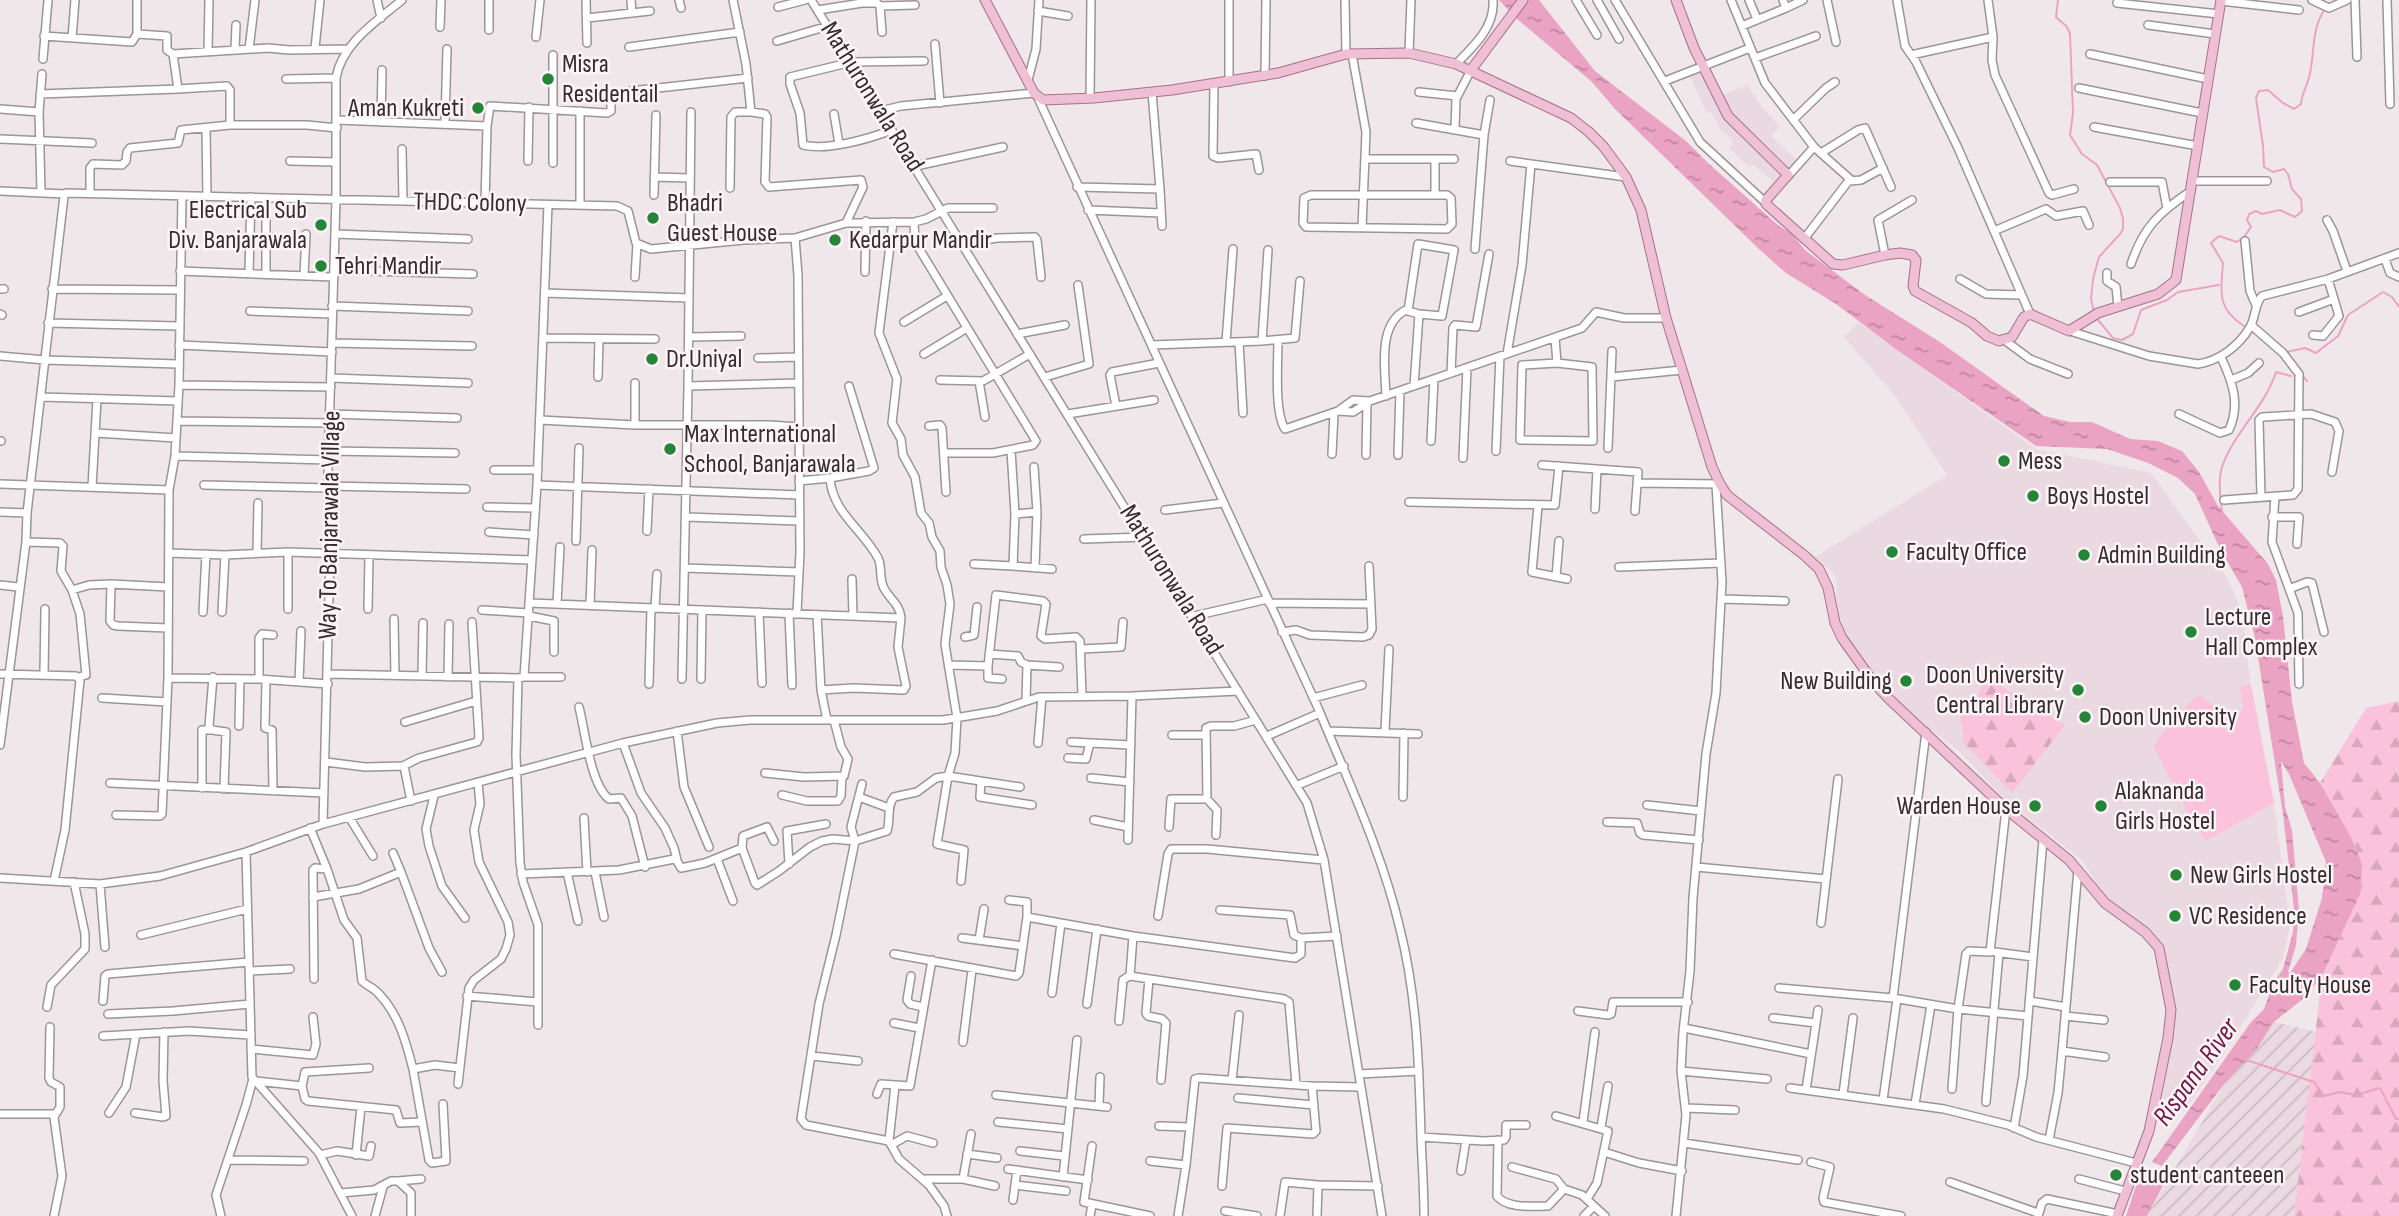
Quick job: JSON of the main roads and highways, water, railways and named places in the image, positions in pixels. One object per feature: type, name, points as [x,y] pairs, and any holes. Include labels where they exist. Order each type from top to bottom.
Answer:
[{"type":"main road","points":[[985,0],[1036,95],[1045,100],[1152,92],[1229,82],[1265,76],[1349,54],[1409,53],[1471,70],[1571,118],[1596,139],[1626,177],[1641,210],[1666,318],[1718,484],[1727,495],[1819,569],[1828,588],[1835,623],[1842,638],[1874,683],[2006,809],[2069,860],[2105,903],[2154,939],[2159,948],[2171,1010],[2168,1038],[2149,1131],[2118,1215]]},
{"type":"main road","points":[[1471,70],[1523,0]]},
{"type":"main road","points":[[1676,0],[1702,65],[1733,123],[1788,175],[1765,202],[1830,262],[1838,265],[1885,255],[1912,254],[1916,260],[1913,286],[1917,293],[1999,341],[2012,337],[2024,317],[2030,314],[2070,331],[2098,313],[2158,294],[2176,280],[2221,0]]},
{"type":"water","points":[[1499,0],[1539,0],[1595,71],[1686,141],[1779,226],[1791,233],[1805,250],[1865,295],[1940,342],[2044,416],[2070,422],[2092,422],[2130,439],[2158,441],[2182,451],[2199,472],[2218,506],[2268,564],[2276,580],[2283,616],[2292,702],[2304,763],[2320,783],[2351,837],[2362,864],[2361,892],[2322,976],[2304,998],[2274,1022],[2256,1050],[2225,1083],[2162,1166],[2152,1162],[2251,1022],[2264,1009],[2274,982],[2283,969],[2293,932],[2294,909],[2283,814],[2255,638],[2242,587],[2220,549],[2195,494],[2178,478],[2148,463],[2107,449],[2036,446],[1897,350],[1836,304],[1786,273],[1615,109],[1592,82],[1516,18]],"holes":[[[2281,761],[2326,862],[2322,898],[2306,949],[2290,973],[2288,972],[2296,945],[2299,910],[2292,830],[2285,807]]]},
{"type":"water","points":[[2147,1168],[2168,1176],[2147,1216],[2126,1216],[2138,1180]]},
{"type":"waterway","points":[[2058,0],[2056,17],[2067,27],[2070,34],[2073,113],[2070,135],[2082,154],[2097,165],[2123,219],[2120,234],[2099,257],[2091,299],[2094,312]]},
{"type":"waterway","points":[[2328,5],[2336,0]]},
{"type":"waterway","points":[[2244,326],[2225,306],[2221,290],[2223,263],[2211,243],[2219,236],[2237,242],[2251,227],[2247,220],[2249,214],[2256,211],[2262,214],[2280,210],[2295,217],[2302,211],[2301,199],[2292,189],[2284,169],[2273,172],[2264,167],[2256,98],[2259,91],[2268,90],[2294,109],[2301,104],[2310,73],[2315,32],[2325,9]]},
{"type":"waterway","points":[[2098,320],[2113,338],[2122,340],[2133,334],[2141,310],[2167,300],[2178,292],[2219,285]]},
{"type":"waterway","points":[[2287,352],[2305,348],[2316,353],[2338,336],[2348,315],[2383,292],[2392,297],[2399,307]]},
{"type":"waterway","points":[[2222,511],[2220,478],[2227,454],[2265,397],[2276,372],[2291,376]]},
{"type":"waterway","points":[[2302,375],[2307,381]]},
{"type":"waterway","points":[[2246,1060],[2314,1082],[2324,1096],[2339,1092],[2356,1095],[2380,1088],[2396,1119],[2399,1119]]},
{"type":"place","name":"Misra Residentail","points":[[548,79]]},
{"type":"place","name":"Aman Kukreti","points":[[478,108]]},
{"type":"place","name":"Bhadri Guest House","points":[[653,218]]},
{"type":"place","name":"Electrical Sub Div. Banjarawala","points":[[321,225]]},
{"type":"place","name":"Kedarpur Mandir","points":[[835,240]]},
{"type":"place","name":"Tehri Mandir","points":[[321,266]]},
{"type":"place","name":"Dr.Uniyal","points":[[652,359]]},
{"type":"place","name":"Max International School, Banjarawala","points":[[670,449]]},
{"type":"place","name":"Mess","points":[[2004,461]]},
{"type":"place","name":"Boys Hostel","points":[[2033,496]]},
{"type":"place","name":"Faculty Office","points":[[1892,552]]},
{"type":"place","name":"Admin Building","points":[[2084,555]]},
{"type":"place","name":"Lecture Hall Complex","points":[[2191,632]]},
{"type":"place","name":"New Building","points":[[1906,681]]},
{"type":"place","name":"Doon University Central Library","points":[[2078,690]]},
{"type":"place","name":"Doon University","points":[[2085,717]]},
{"type":"place","name":"Warden House","points":[[2035,806]]},
{"type":"place","name":"Alaknanda Girls Hostel","points":[[2101,806]]},
{"type":"place","name":"New Girls Hostel","points":[[2176,875]]},
{"type":"place","name":"VC Residence","points":[[2175,916]]},
{"type":"place","name":"Faculty House","points":[[2235,985]]},
{"type":"place","name":"student canteeen","points":[[2116,1175]]},
{"type":"water label","name":"Rispana River","points":[[2196,1072]]}]
